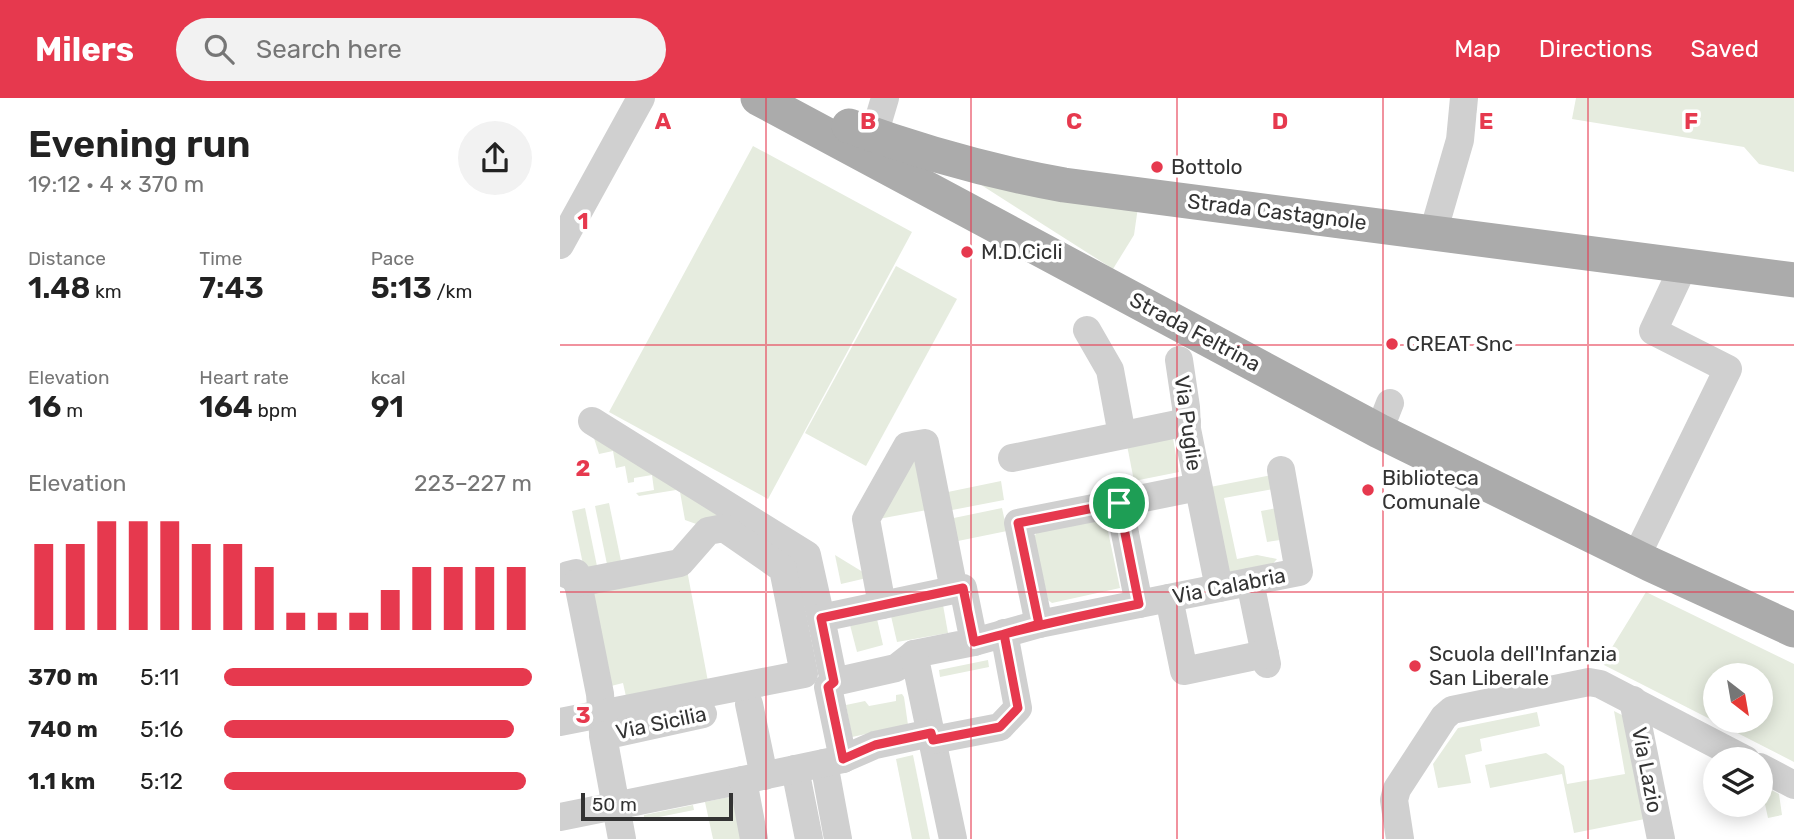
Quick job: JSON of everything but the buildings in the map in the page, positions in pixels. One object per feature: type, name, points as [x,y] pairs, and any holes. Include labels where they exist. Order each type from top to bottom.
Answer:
[{"type":"main road","name":"Strada Feltrina","points":[[758,98],[1385,417],[1636,557],[1790,629]]},
{"type":"main road","name":"Strada Castagnole","points":[[770,98],[949,159],[1041,181],[1794,280]]},
{"type":"street","points":[[560,245],[641,98]]},
{"type":"street","points":[[874,135],[884,98]]},
{"type":"street","points":[[1433,233],[1460,139],[1464,98]]},
{"type":"street","points":[[1636,557],[1728,369],[1653,331],[1684,265]]},
{"type":"street","points":[[1087,330],[1110,370],[1122,435]]},
{"type":"street","name":"Via Puglie","points":[[1178,360],[1198,487],[1219,588]]},
{"type":"street","points":[[592,421],[807,555],[821,618],[831,685],[838,839]]},
{"type":"street","points":[[1012,457],[1187,422]]},
{"type":"street","points":[[882,605],[866,519],[907,446],[925,443],[954,590]]},
{"type":"street","name":"Via Calabria","points":[[914,654],[974,642],[1039,624],[1299,572],[1280,470]]},
{"type":"street","name":"Via Puglie","points":[[1119,503],[1198,487]]},
{"type":"street","points":[[1039,624],[1018,523],[1119,503],[1139,604]]},
{"type":"street","points":[[560,722],[602,725],[804,674],[783,569],[724,528],[708,531],[680,563],[569,580],[600,694],[602,725]]},
{"type":"street","points":[[1169,598],[1184,671],[1266,659],[1250,582]]},
{"type":"street","points":[[821,618],[963,588],[974,642]]},
{"type":"street","points":[[560,817],[834,761],[875,745],[1000,727],[1018,708],[1004,634]]},
{"type":"street","points":[[914,654],[953,839]]},
{"type":"street","name":"Via Sicilia","points":[[622,839],[602,725],[749,704],[896,668],[914,654]]},
{"type":"street","points":[[1400,839],[1394,800],[1397,789],[1444,717],[1452,710],[1589,682],[1600,684],[1633,700],[1722,747]]},
{"type":"street","name":"Via Lazio","points":[[1633,700],[1661,839]]},
{"type":"street","points":[[749,704],[754,778],[754,839]]},
{"type":"street","points":[[795,769],[809,839]]},
{"type":"street","points":[[1773,774],[1794,785]]},
{"type":"shaded area","points":[[1576,98],[1794,98],[1794,172],[1759,164],[1744,147],[1572,119]]},
{"type":"shaded area","points":[[753,146],[912,232],[768,499],[609,412]]},
{"type":"shaded area","points":[[975,181],[1139,200],[1134,235],[1113,269]]},
{"type":"shaded area","points":[[896,266],[957,299],[866,466],[805,433]]},
{"type":"shaded area","points":[[1172,433],[1179,472],[1134,481],[1126,440]]},
{"type":"shaded area","points":[[593,435],[727,521],[699,525],[685,520],[680,492],[676,490],[639,496],[636,493],[654,490],[652,475],[634,478],[634,482],[628,483],[625,466],[616,468],[613,451],[599,454]]},
{"type":"shaded area","points":[[915,454],[927,510],[873,520]]},
{"type":"shaded area","points":[[1272,475],[1273,489],[1224,498],[1237,559],[1257,555],[1277,559],[1270,567],[1230,575],[1210,487]]},
{"type":"shaded area","points":[[1001,481],[1004,500],[947,511],[943,493]]},
{"type":"shaded area","points":[[609,503],[622,566],[608,569],[595,506]]},
{"type":"shaded area","points":[[585,508],[598,571],[585,574],[572,511]]},
{"type":"shaded area","points":[[1002,508],[1007,531],[953,542],[949,519]]},
{"type":"shaded area","points":[[1277,508],[1280,540],[1267,542],[1261,511]]},
{"type":"shaded area","points":[[1105,517],[1120,588],[1052,603],[1048,600],[1034,537],[1037,532]]},
{"type":"shaded area","points":[[835,555],[871,577],[841,584]]},
{"type":"shaded area","points":[[687,570],[709,687],[627,701],[623,683],[607,687],[588,591]]},
{"type":"shaded area","points":[[1646,592],[1794,664],[1794,762],[1773,751],[1773,747],[1765,747],[1737,733],[1773,733],[1773,663],[1703,663],[1703,716],[1604,665],[1603,662]]},
{"type":"shaded area","points":[[943,605],[948,633],[897,642],[891,616]]},
{"type":"shaded area","points":[[877,619],[883,645],[857,652],[850,625]]},
{"type":"shaded area","points":[[988,660],[989,667],[940,677],[939,670]]},
{"type":"shaded area","points":[[902,694],[908,725],[852,737],[846,705],[865,701],[869,706],[896,701],[896,695]]},
{"type":"shaded area","points":[[1614,711],[1626,717],[1645,819],[1574,833],[1562,774],[1490,788],[1485,765],[1546,753],[1564,766],[1567,784],[1625,774]]},
{"type":"shaded area","points":[[1537,712],[1540,726],[1480,739],[1482,751],[1465,755],[1471,783],[1438,788],[1433,764],[1458,728]]},
{"type":"shaded area","points":[[913,755],[930,839],[912,839],[896,759]]},
{"type":"shaded area","points":[[1773,791],[1779,794],[1782,815],[1773,817]]},
{"type":"shaded area","points":[[739,795],[747,839],[713,839],[705,802]]},
{"type":"shaded area","points":[[693,805],[694,810],[644,820],[644,815]]},
{"type":"place","name":"Bottolo","points":[[1157,167]]},
{"type":"place","name":"M.D.Cicli","points":[[967,252]]},
{"type":"place","name":"CREAT Snc","points":[[1392,344]]},
{"type":"place","name":"Biblioteca Comunale","points":[[1368,490]]},
{"type":"place","name":"Scuola dell'Infanzia San Liberale","points":[[1415,666]]},
{"type":"route","points":[[1119,503],[1018,523],[1039,624],[1004,634],[1018,708],[1000,727],[933,740],[931,733],[875,745],[843,759],[828,687],[834,682],[821,618],[963,588],[974,642],[1039,624],[1139,604],[1119,503]]}]
